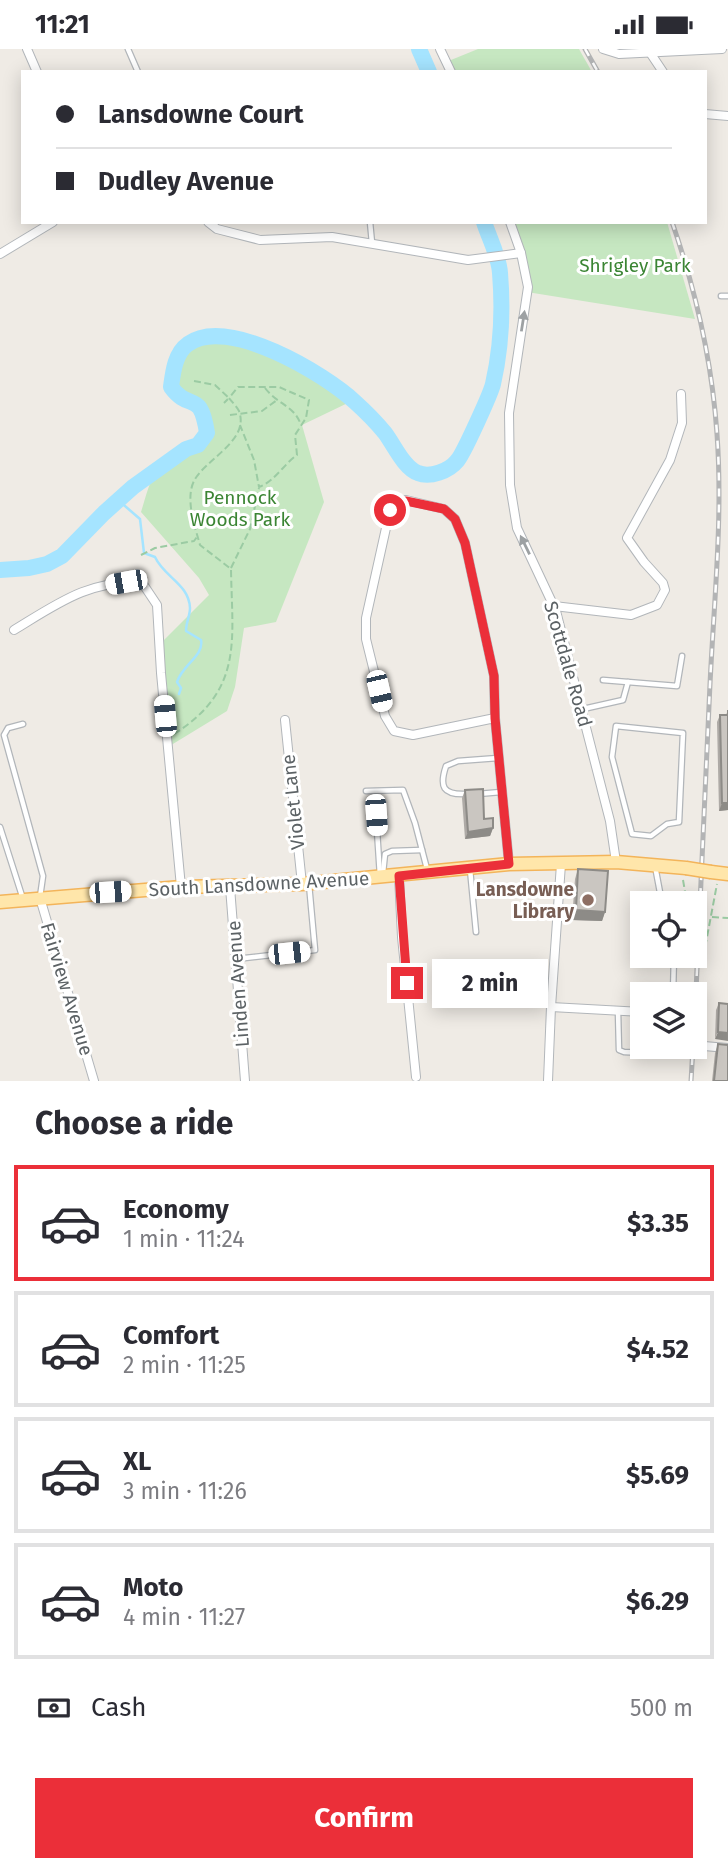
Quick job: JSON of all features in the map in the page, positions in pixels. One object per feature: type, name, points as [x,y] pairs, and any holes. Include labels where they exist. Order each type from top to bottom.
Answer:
[{"type":"main road","name":"South Lansdowne Avenue","points":[[0,902],[181,887],[306,883],[509,864],[616,862],[720,873]]},
{"type":"street","points":[[27,49],[36,70]]},
{"type":"street","points":[[440,49],[450,70]]},
{"type":"street","points":[[603,50],[619,54],[652,54],[722,49]]},
{"type":"street","points":[[652,54],[662,70]]},
{"type":"street","points":[[707,114],[728,116]]},
{"type":"street","points":[[0,254],[50,224]]},
{"type":"street","points":[[211,224],[217,229],[260,240],[332,237],[468,260],[518,254]]},
{"type":"street","name":"Scottdale Road","points":[[510,224],[528,287],[509,413],[510,485],[517,528],[554,606],[604,795],[616,862]]},
{"type":"street","points":[[554,606],[631,615],[657,605],[662,598],[665,590],[663,583],[627,538],[670,460],[682,423],[681,394]]},
{"type":"street","points":[[495,718],[413,735],[394,731],[385,716],[366,639],[366,618],[390,510],[396,501],[444,509],[455,519],[465,543],[494,676],[495,718],[509,864]]},
{"type":"street","points":[[14,630],[67,597],[88,588],[126,582],[143,584],[157,605],[181,887]]},
{"type":"street","name":"Violet Lane","points":[[285,720],[306,883]]},
{"type":"street","points":[[548,1081],[561,864]]},
{"type":"street","points":[[399,876],[402,937],[416,1077]]},
{"type":"street","name":"Linden Avenue","points":[[230,887],[245,1081]]},
{"type":"street","name":"Fairview Avenue","points":[[40,898],[94,1081]]},
{"type":"street","points":[[551,1007],[630,1011]]},
{"type":"street","points":[[707,1046],[728,1048]]},
{"type":"lane","points":[[128,49],[137,70]]},
{"type":"lane","points":[[370,224],[372,244]]},
{"type":"lane","points":[[721,296],[728,296]]},
{"type":"lane","points":[[603,680],[677,686],[682,656]]},
{"type":"lane","points":[[583,709],[623,700],[628,682]]},
{"type":"lane","points":[[23,724],[8,728],[4,735],[43,876],[40,898]]},
{"type":"lane","points":[[616,726],[683,733],[679,822],[667,824],[651,836],[632,834],[620,791],[612,757],[616,726]]},
{"type":"lane","points":[[499,758],[458,761],[446,766],[442,779],[444,788],[456,795],[502,792]]},
{"type":"lane","points":[[366,791],[403,790],[428,873]]},
{"type":"lane","points":[[604,795],[620,791]]},
{"type":"lane","points":[[376,815],[382,877]]},
{"type":"lane","points":[[0,827],[23,900]]},
{"type":"lane","points":[[382,877],[385,854],[422,849]]},
{"type":"lane","points":[[654,865],[659,891]]},
{"type":"lane","points":[[470,868],[476,932]]},
{"type":"lane","points":[[236,959],[316,950],[306,883]]},
{"type":"lane","points":[[618,1010],[620,1050],[630,1052]]},
{"type":"path","points":[[167,738],[199,718],[210,705],[229,663],[234,627],[231,569],[250,529],[259,487],[254,460],[240,425],[240,415],[229,398],[215,385],[194,381]]},
{"type":"path","points":[[224,403],[234,390],[242,386],[287,388],[309,400],[306,418],[295,435],[297,455],[266,485],[259,487]]},
{"type":"path","points":[[265,387],[277,400],[297,414],[301,425]]},
{"type":"path","points":[[230,415],[262,411],[277,400]]},
{"type":"path","points":[[200,545],[190,497],[193,482],[234,438],[240,425]]},
{"type":"path","points":[[194,541],[197,536]]},
{"type":"path","points":[[141,555],[155,548],[194,541],[231,569]]},
{"type":"path","points":[[684,868],[685,891]]},
{"type":"path","points":[[707,938],[720,873]]},
{"type":"path","points":[[711,917],[728,918]]},
{"type":"green space","points":[[478,49],[579,49],[591,70],[450,70],[446,62]]},
{"type":"green space","name":"Shrigley Park","points":[[510,224],[668,224],[695,319],[527,292]]},
{"type":"green space","name":"Pennock Woods Park","points":[[214,335],[272,351],[319,376],[354,400],[302,425],[324,502],[276,622],[244,628],[235,687],[227,711],[168,747],[159,645],[209,595],[199,578],[141,512],[158,470],[197,444],[207,433],[202,407],[178,396],[171,387],[174,366],[181,351],[194,341]]},
{"type":"building","points":[[720,715],[728,715],[728,803],[722,803]]},
{"type":"building","points":[[483,789],[484,819],[493,818],[493,828],[468,832],[465,790]]},
{"type":"building","name":"Lansdowne Library","points":[[578,869],[608,871],[605,912],[576,910]]},
{"type":"building","points":[[719,1003],[728,1004],[728,1033],[718,1032]]},
{"type":"building","points":[[718,1044],[728,1045],[728,1081],[714,1081]]},
{"type":"waterway","points":[[419,49],[428,70]]},
{"type":"waterway","points":[[0,570],[47,564],[62,556],[133,487],[186,449],[198,445],[207,433],[201,410],[171,387],[175,363],[180,352],[188,344],[205,337],[226,337],[250,342],[299,364],[322,377],[359,405],[385,433],[413,470],[428,475],[449,468],[457,461],[471,436],[493,384],[498,357],[500,273],[485,224]]},
{"type":"waterway","points":[[118,500],[140,519],[144,553],[155,557],[189,600],[186,631],[201,640],[201,646],[177,682],[181,688],[179,694]]},
{"type":"railway","points":[[585,49],[597,70]]},
{"type":"railway","points":[[673,224],[707,353],[715,407],[719,465],[717,559],[696,982]]},
{"type":"railway","points":[[691,1081],[692,1059]]},
{"type":"place","name":"Lansdowne Library","points":[[588,900]]},
{"type":"route","points":[[390,510],[396,501],[444,509],[455,519],[465,543],[494,676],[495,718],[509,864],[399,876],[407,983]]}]
